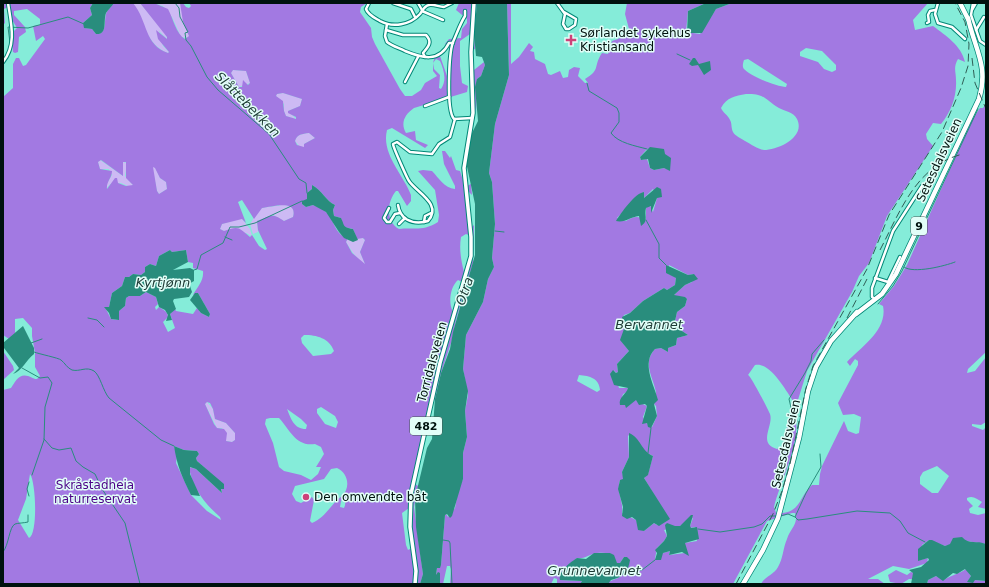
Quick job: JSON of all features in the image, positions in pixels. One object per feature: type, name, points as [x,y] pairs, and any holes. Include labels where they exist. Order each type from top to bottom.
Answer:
[{"type":"highway","name":"Setesdalsveien","points":[[743,584],[763,550],[778,518],[800,438],[808,391],[816,367],[830,342],[856,314],[882,292],[898,271],[984,86],[984,62],[968,18],[960,3]]},
{"type":"highway","name":"Setesdalsveien","points":[[979,99],[984,82],[984,62]]},
{"type":"main road","name":"Torridalsveien","points":[[415,584],[416,571],[410,527],[411,494],[440,363],[470,260],[472,243],[464,168],[465,150],[474,103],[471,52],[474,3]]},
{"type":"street","points":[[3,62],[8,54],[13,31],[8,3]]},
{"type":"street","points":[[369,3],[366,9],[368,12],[387,24],[403,24],[415,17],[429,5],[442,8],[452,3]]},
{"type":"street","points":[[393,3],[411,9],[415,17]]},
{"type":"street","points":[[418,3],[422,11],[443,20]]},
{"type":"street","points":[[557,3],[564,12],[576,19],[575,25],[569,29],[566,29],[563,24],[564,12]]},
{"type":"street","points":[[938,3],[935,10],[938,23],[952,27],[965,39]]},
{"type":"street","points":[[975,3],[971,12],[980,42],[986,45]]},
{"type":"street","points":[[927,23],[929,12],[935,10]]},
{"type":"street","points":[[465,11],[465,16],[452,43],[448,97],[451,116],[455,119],[472,118]]},
{"type":"street","points":[[976,30],[984,17]]},
{"type":"street","points":[[387,24],[385,36],[389,43],[418,56],[425,57],[440,54],[445,51],[449,43],[452,43]]},
{"type":"street","points":[[386,30],[403,35],[426,35],[430,42],[429,47],[423,53],[425,57]]},
{"type":"street","points":[[405,82],[418,56]]},
{"type":"street","points":[[425,106],[448,97]]},
{"type":"street","points":[[398,205],[400,213],[410,221],[424,222],[430,220],[432,213],[430,204],[425,195],[409,181],[393,144],[398,142],[405,150],[412,153],[431,154],[439,144],[449,138],[455,119]]},
{"type":"street","points":[[875,298],[872,292],[892,231],[922,186]]},
{"type":"street","points":[[389,208],[384,218],[387,222],[390,222],[396,214],[400,213]]},
{"type":"street","points":[[424,222],[425,216],[432,213]]},
{"type":"street","points":[[399,224],[405,218]]},
{"type":"street","points":[[876,278],[888,282],[900,257]]},
{"type":"shaded area","points":[[133,3],[140,3],[166,34],[167,39],[159,31],[163,46],[169,52],[168,53],[155,45],[146,32]]},
{"type":"shaded area","points":[[154,3],[180,3],[189,38],[181,37],[172,17],[163,6]]},
{"type":"shaded area","points":[[233,70],[246,71],[250,83],[239,87],[231,73]]},
{"type":"shaded area","points":[[283,93],[302,99],[300,106],[288,111],[296,119],[286,116],[284,104],[276,96],[277,94]]},
{"type":"shaded area","points":[[309,133],[315,138],[304,144],[304,147],[300,147],[295,141],[297,137]]},
{"type":"shaded area","points":[[100,160],[123,176],[123,162],[127,163],[125,176],[133,185],[130,187],[121,183],[110,184],[106,189],[106,185],[112,175],[109,169],[100,169],[98,162]]},
{"type":"shaded area","points":[[152,167],[155,167],[160,178],[166,182],[167,189],[159,194],[157,191]]},
{"type":"shaded area","points":[[281,205],[292,207],[294,211],[293,217],[284,221],[273,215],[257,221],[258,232],[253,234],[250,224],[259,210]]},
{"type":"shaded area","points":[[242,219],[250,229],[252,236],[246,233],[224,231],[220,229],[222,224]]},
{"type":"shaded area","points":[[361,237],[365,240],[360,252],[365,264],[364,265],[353,253],[346,242],[348,238],[358,240],[357,239]]},
{"type":"shaded area","points":[[207,402],[213,409],[215,419],[226,423],[235,433],[235,440],[232,442],[226,441],[222,428],[217,428],[205,404]]},
{"type":"green space","name":"Skråstadheia naturreservat","points":[[3,3],[93,3],[90,8],[92,15],[83,23],[85,28],[92,29],[96,34],[100,34],[104,27],[105,17],[108,10],[113,4],[133,3],[138,10],[150,38],[160,49],[168,53],[169,52],[158,39],[156,30],[167,39],[167,37],[140,3],[154,3],[168,9],[177,30],[185,39],[189,36],[183,22],[180,3],[183,3],[189,8],[191,6],[189,3],[367,3],[361,7],[360,12],[371,28],[372,37],[375,44],[400,89],[405,96],[412,96],[421,90],[425,83],[437,76],[433,71],[433,63],[435,56],[440,56],[447,76],[450,76],[450,48],[445,44],[449,39],[461,38],[462,29],[467,23],[467,19],[456,10],[459,3],[477,3],[474,35],[475,49],[471,50],[470,34],[460,41],[462,83],[468,86],[467,92],[414,108],[408,113],[404,119],[404,129],[406,133],[415,131],[416,140],[428,145],[425,148],[392,128],[387,130],[386,139],[390,156],[411,195],[411,201],[407,206],[398,191],[396,191],[393,195],[389,206],[389,211],[391,221],[394,226],[399,229],[423,228],[438,222],[439,215],[435,190],[418,171],[432,171],[445,185],[455,189],[455,186],[444,164],[442,151],[445,151],[450,158],[451,156],[456,170],[460,171],[465,187],[471,184],[472,195],[469,192],[466,206],[471,228],[474,225],[473,263],[456,320],[452,340],[441,373],[435,399],[431,406],[425,426],[425,434],[414,483],[418,486],[414,507],[423,574],[420,584],[3,584],[3,390],[11,388],[22,376],[25,375],[37,379],[40,376],[35,367],[32,328],[23,318],[15,319],[15,333],[9,339],[3,335],[3,97],[13,88],[13,64],[16,58],[19,58],[23,66],[26,65],[45,39],[43,36],[36,41],[33,26],[40,25],[40,19],[27,9],[14,11],[14,15],[25,27],[26,32],[19,37],[18,52],[15,53],[13,52],[11,34],[17,28],[11,18],[8,7],[4,9],[5,23],[3,25]],"holes":[[[436,59],[440,61],[443,68],[444,82],[441,89],[439,88],[440,75],[434,69],[433,63]],[[233,70],[246,71],[250,83],[248,85],[243,80],[242,87],[239,87],[231,73]],[[283,93],[302,99],[300,106],[288,111],[288,113],[296,117],[296,119],[286,116],[283,101],[276,96],[277,94]],[[309,133],[315,138],[304,144],[304,147],[297,145],[295,141],[298,136]],[[101,160],[123,176],[123,162],[126,162],[126,178],[133,185],[126,186],[118,183],[117,178],[115,178],[107,189],[107,184],[112,171],[100,169],[98,162]],[[153,167],[160,178],[166,182],[167,189],[159,194],[157,191]],[[312,185],[335,205],[333,210],[334,216],[341,218],[344,227],[353,229],[357,239],[363,238],[365,240],[360,252],[365,264],[352,253],[346,242],[348,238],[340,234],[331,218],[325,211],[313,205],[306,207],[302,204],[303,201],[307,200],[307,193],[312,189]],[[242,200],[254,219],[262,208],[283,205],[292,208],[294,211],[293,217],[284,221],[277,216],[268,216],[257,221],[258,230],[267,249],[265,250],[259,246],[252,235],[250,237],[238,228],[224,231],[220,229],[222,224],[242,219],[246,223],[238,202]],[[466,234],[471,236],[471,260],[470,265],[464,272],[460,246],[461,237]],[[170,250],[172,252],[186,250],[188,262],[193,263],[193,268],[203,271],[201,281],[193,295],[198,293],[210,314],[209,317],[201,313],[197,308],[193,314],[176,311],[175,309],[170,314],[175,328],[168,332],[163,322],[168,317],[167,314],[159,307],[156,310],[155,307],[158,304],[156,297],[146,292],[140,296],[129,296],[126,298],[125,306],[119,311],[118,320],[111,319],[105,307],[109,307],[112,293],[122,286],[125,277],[129,277],[133,274],[141,275],[145,272],[145,267],[150,264],[156,266],[159,256]],[[458,280],[462,282],[460,303],[453,312],[450,300],[455,283]],[[304,335],[326,340],[334,351],[331,354],[313,356],[302,343],[301,338]],[[207,402],[210,403],[213,409],[215,419],[226,423],[235,433],[235,440],[232,442],[226,441],[227,433],[224,429],[217,428],[205,404]],[[321,407],[335,416],[338,422],[336,428],[325,424],[317,413],[317,409]],[[287,409],[307,425],[306,429],[302,429],[292,420]],[[279,418],[298,440],[303,443],[315,444],[321,447],[324,454],[316,467],[321,467],[318,474],[311,480],[301,475],[284,471],[279,467],[273,443],[265,424],[266,419]],[[174,446],[184,450],[197,451],[199,454],[196,458],[197,461],[224,485],[224,488],[221,488],[222,493],[196,469],[189,467],[196,489],[221,520],[207,511],[191,495],[176,463],[177,456]],[[337,468],[344,473],[347,480],[347,489],[321,518],[312,523],[310,521],[314,500],[312,497],[301,503],[296,501],[292,494],[295,486],[324,479],[331,469]],[[30,474],[35,497],[35,518],[32,534],[29,538],[18,520],[26,499]],[[342,496],[345,502],[344,508],[340,507]],[[409,508],[413,543],[412,548],[408,550],[406,545],[402,513]]]},
{"type":"green space","points":[[507,3],[511,3],[511,64],[519,57],[529,43],[533,47],[530,51],[534,52],[535,59],[545,64],[548,74],[551,75],[560,71],[563,78],[568,77],[569,70],[574,67],[580,68],[578,76],[585,83],[588,83],[585,79],[595,70],[599,57],[602,53],[608,54],[612,41],[618,39],[629,29],[625,14],[627,3],[706,3],[688,11],[686,32],[700,34],[716,9],[732,3],[928,3],[913,20],[915,30],[933,26],[957,46],[965,62],[958,59],[956,65],[956,86],[953,104],[948,114],[941,124],[933,123],[926,134],[927,139],[933,146],[887,216],[869,263],[859,276],[852,292],[807,371],[797,403],[794,402],[772,372],[761,365],[755,365],[748,375],[756,386],[770,414],[771,418],[767,439],[771,447],[777,449],[783,446],[786,439],[786,430],[792,419],[796,421],[795,442],[774,507],[776,513],[784,513],[795,508],[812,485],[819,485],[822,466],[844,421],[848,431],[856,434],[859,433],[861,417],[854,414],[843,415],[838,403],[858,365],[858,361],[855,359],[850,366],[847,362],[866,344],[881,323],[883,306],[879,304],[894,286],[907,265],[972,120],[980,108],[983,108],[986,104],[986,352],[968,369],[967,373],[975,371],[986,357],[986,422],[981,425],[972,424],[972,426],[983,430],[986,427],[986,509],[978,507],[982,502],[975,498],[969,497],[967,500],[973,506],[969,509],[970,513],[978,515],[986,513],[986,544],[966,541],[945,546],[929,540],[922,545],[920,560],[928,558],[927,563],[909,569],[893,566],[868,579],[878,579],[885,584],[761,584],[776,570],[780,564],[788,535],[796,520],[795,513],[792,513],[767,521],[733,584],[608,584],[608,582],[618,578],[627,571],[628,558],[624,557],[620,563],[617,563],[610,553],[595,553],[584,558],[577,558],[561,573],[560,580],[582,581],[580,584],[557,584],[557,579],[554,578],[551,584],[450,584],[451,569],[450,566],[447,566],[443,584],[440,584],[436,575],[437,568],[441,565],[445,515],[446,514],[448,517],[455,508],[458,491],[463,479],[463,453],[467,437],[465,411],[468,395],[463,369],[466,335],[483,302],[488,279],[494,267],[492,258],[495,224],[492,182],[489,173],[495,124],[509,75]],"holes":[[[806,48],[822,51],[836,65],[836,70],[832,72],[824,69],[818,62],[800,56],[800,52]],[[748,59],[787,84],[786,87],[770,83],[752,75],[743,68],[744,60]],[[752,94],[761,96],[779,108],[794,115],[799,126],[794,137],[783,145],[764,150],[756,148],[737,136],[733,132],[729,118],[721,108],[726,101],[738,95]],[[647,149],[670,170],[664,168],[654,170],[650,168],[647,159],[641,160],[640,157]],[[653,189],[657,198],[653,212],[650,205],[646,208],[646,220],[636,217],[626,221],[617,218],[632,200],[644,192],[644,198]],[[669,265],[688,275],[694,274],[692,282],[685,285],[674,295],[687,299],[685,306],[677,312],[675,321],[682,331],[688,335],[677,338],[676,345],[668,348],[668,352],[661,348],[655,349],[651,354],[649,365],[656,392],[654,404],[656,406],[657,416],[652,427],[648,425],[643,417],[647,406],[638,402],[637,399],[620,405],[623,394],[627,392],[628,388],[619,388],[614,370],[616,373],[618,372],[617,364],[629,351],[622,342],[625,329],[622,321],[624,315],[630,313],[643,301],[664,288],[667,290],[675,285],[676,278],[674,275],[668,274]],[[579,375],[587,376],[596,380],[600,390],[597,392],[577,381]],[[628,435],[645,452],[653,456],[648,474],[644,478],[669,519],[657,525],[654,523],[644,531],[638,525],[636,520],[622,513],[619,484],[620,480],[622,481],[624,479],[622,472],[629,457]],[[937,466],[949,476],[938,493],[932,493],[920,484],[920,477],[923,472]],[[693,518],[690,528],[695,527],[697,541],[685,543],[685,553],[669,555],[670,551],[663,553],[655,559],[657,548],[667,536],[664,530],[680,526]]]},
{"type":"green space","points":[[471,53],[472,66],[474,70],[484,62],[485,65],[481,76],[477,79],[476,113],[473,85]]},
{"type":"green space","points":[[3,351],[14,370],[3,380]]},
{"type":"green space","points":[[966,569],[971,576],[968,582],[975,580],[986,581],[986,584],[927,584],[928,580],[936,576],[944,580]]},
{"type":"green space","points":[[896,570],[907,575],[911,572],[914,573],[912,579],[909,579],[901,584],[890,582],[888,575]]},
{"type":"water","points":[[93,3],[114,3],[106,13],[104,30],[100,34],[96,34],[92,29],[84,28],[83,23],[92,15],[90,8]]},
{"type":"water","name":"Otra","points":[[477,3],[507,3],[509,75],[495,124],[489,173],[492,182],[495,224],[492,258],[494,267],[488,279],[483,302],[466,335],[463,369],[468,391],[465,411],[467,437],[463,453],[463,479],[452,516],[450,518],[447,514],[445,515],[441,565],[440,568],[437,568],[436,575],[438,572],[440,573],[440,584],[420,584],[423,574],[416,527],[415,498],[427,448],[432,439],[435,399],[441,373],[450,349],[453,332],[475,255],[475,204],[466,162],[470,137],[478,121],[475,87],[477,79],[481,76],[485,65],[482,57],[476,56],[474,35]]},
{"type":"water","points":[[706,3],[732,3],[716,9],[702,33],[687,33],[688,11]]},
{"type":"water","points":[[693,58],[695,58],[699,64],[710,61],[711,70],[704,75],[698,65],[692,66],[689,64]]},
{"type":"water","points":[[650,147],[664,149],[665,154],[671,158],[670,171],[664,168],[654,170],[650,168],[648,159],[641,160],[640,157]]},
{"type":"water","points":[[312,185],[335,205],[333,210],[334,216],[341,218],[345,227],[353,229],[358,240],[353,242],[344,238],[326,212],[313,205],[306,207],[302,204],[302,201],[307,199],[307,193],[312,189]]},
{"type":"water","points":[[657,187],[661,189],[662,197],[657,198],[651,213],[651,206],[646,208],[646,220],[641,226],[639,216],[622,221],[616,221],[628,204],[640,193],[644,192],[644,198]]},
{"type":"water","name":"Kyrtjønn","points":[[170,250],[172,252],[186,250],[188,262],[173,270],[190,268],[194,270],[194,281],[187,285],[190,286],[192,292],[189,297],[174,299],[173,301],[176,309],[170,314],[172,320],[166,321],[168,315],[165,310],[159,307],[156,297],[146,292],[140,296],[129,296],[126,298],[125,306],[119,311],[119,320],[111,319],[109,313],[104,307],[109,307],[112,293],[122,286],[125,277],[129,277],[133,274],[141,275],[145,272],[145,267],[150,264],[156,266],[159,256]]},
{"type":"water","name":"Bervannet","points":[[666,265],[688,275],[694,274],[698,279],[685,285],[674,295],[685,297],[687,299],[685,306],[677,312],[675,321],[682,331],[688,335],[677,338],[676,345],[668,348],[668,352],[661,348],[655,349],[649,361],[650,374],[658,400],[654,404],[657,416],[651,428],[648,427],[647,423],[642,424],[647,406],[645,404],[639,405],[636,400],[626,408],[625,405],[620,405],[620,400],[628,388],[614,385],[610,374],[613,370],[616,373],[618,372],[617,364],[629,351],[620,340],[624,329],[622,317],[630,313],[643,301],[664,288],[667,290],[675,285],[676,278],[666,273]]},
{"type":"water","name":"Kyrtjønn","points":[[195,293],[198,293],[210,314],[209,317],[201,313],[190,300]]},
{"type":"water","points":[[23,326],[34,348],[34,354],[16,373],[13,374],[19,368],[4,348],[3,343]]},
{"type":"water","points":[[629,433],[636,438],[649,454],[653,456],[648,475],[644,478],[670,519],[659,526],[654,523],[644,531],[638,530],[636,520],[632,517],[627,519],[622,516],[623,507],[618,489],[620,480],[623,479],[622,472],[629,457]]},
{"type":"water","points":[[174,446],[184,450],[197,451],[199,454],[196,458],[197,461],[224,484],[224,489],[221,489],[222,493],[196,469],[190,467],[190,474],[200,496],[191,495],[180,471]]},
{"type":"water","points":[[691,515],[693,515],[690,526],[691,528],[697,527],[699,539],[685,543],[689,556],[682,552],[669,555],[670,551],[663,553],[661,560],[655,560],[657,553],[655,550],[667,536],[665,525],[667,523],[680,526]]},
{"type":"water","points":[[962,537],[970,542],[986,544],[986,581],[975,580],[973,583],[967,582],[971,576],[965,569],[957,574],[953,573],[943,581],[936,576],[928,580],[927,584],[911,584],[913,573],[909,570],[921,567],[929,560],[928,558],[918,561],[918,549],[929,540],[945,546],[950,544],[953,538]]},
{"type":"water","name":"Grunnevannet","points":[[594,553],[610,553],[614,555],[617,563],[620,563],[624,557],[627,557],[630,560],[628,568],[622,576],[611,580],[608,584],[580,584],[582,581],[560,580],[563,570],[577,558],[586,559]]},
{"type":"waterway","name":"Slåttebekken","points":[[175,3],[179,8],[180,17],[188,32],[185,33],[186,40],[191,46],[207,77],[218,90],[269,134],[299,179],[306,183],[307,193]]},
{"type":"waterway","points":[[10,43],[8,27],[28,28],[68,17],[84,24]]},
{"type":"waterway","points":[[5,61],[10,50]]},
{"type":"waterway","points":[[677,54],[690,60]]},
{"type":"waterway","points":[[587,83],[589,91],[617,108],[619,113],[619,122],[611,133],[618,139],[628,144],[647,149]]},
{"type":"waterway","points":[[878,304],[893,286],[902,271],[978,109]]},
{"type":"waterway","points":[[194,270],[197,269],[201,255],[223,243],[230,227],[239,227],[255,223],[302,201]]},
{"type":"waterway","points":[[646,220],[659,244],[659,258],[666,265]]},
{"type":"waterway","points":[[495,231],[504,232]]},
{"type":"waterway","points":[[225,237],[232,240]]},
{"type":"waterway","points":[[904,267],[908,269],[921,270],[955,262]]},
{"type":"waterway","points":[[88,318],[97,320],[104,327]]},
{"type":"waterway","points":[[31,343],[42,339]]},
{"type":"waterway","points":[[797,421],[792,412],[789,399],[805,373],[811,361],[812,354],[824,340]]},
{"type":"waterway","points":[[34,352],[59,359],[72,370],[88,369],[94,371],[109,398],[161,440],[174,446]]},
{"type":"waterway","points":[[22,368],[40,378],[48,377],[52,383],[45,407],[44,440],[32,475]]},
{"type":"waterway","points":[[648,453],[651,428]]},
{"type":"waterway","points":[[44,439],[52,448],[59,450],[71,448],[76,461],[95,474],[102,489],[125,523],[140,584]]},
{"type":"waterway","points":[[820,454],[821,467],[806,493],[795,517],[798,520],[857,511],[890,513],[900,521],[908,533],[925,542]]},
{"type":"waterway","points":[[29,482],[27,489],[29,496]]},
{"type":"waterway","points":[[780,516],[788,514],[795,517]]},
{"type":"waterway","points":[[3,552],[7,545],[13,526],[15,524],[28,522],[28,515]]},
{"type":"waterway","points":[[698,529],[720,532],[754,527],[762,524],[770,516],[776,516]]},
{"type":"waterway","points":[[443,540],[449,541],[450,543],[452,584]]},
{"type":"waterway","points":[[627,571],[642,570],[655,560]]},
{"type":"railway","points":[[736,584],[773,514],[782,491],[790,464],[806,388],[813,366],[867,269],[889,215],[942,132],[961,88],[968,66],[969,44],[965,22],[955,3]]},
{"type":"railway","points":[[972,58],[975,83],[986,109]]},
{"type":"railway","points":[[880,250],[911,192],[921,179],[933,168],[947,160],[963,154]]},
{"type":"railway","points":[[847,318],[867,279]]},
{"type":"place","name":"Sørlandet sykehus Kristiansand","points":[[571,40]]},
{"type":"place","name":"Den omvendte båt","points":[[306,497]]}]
